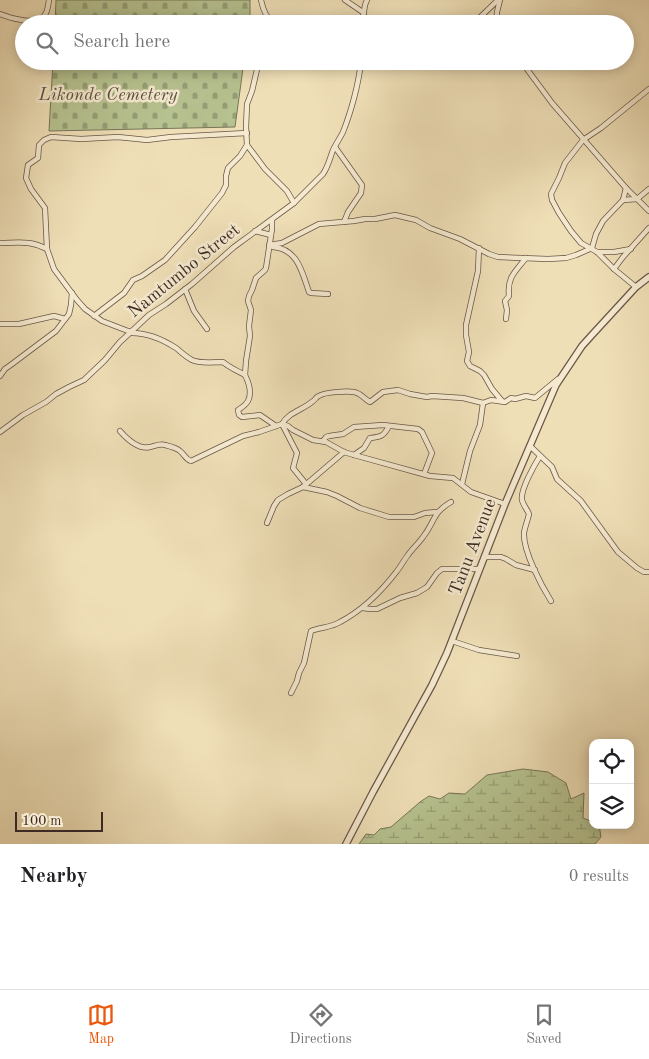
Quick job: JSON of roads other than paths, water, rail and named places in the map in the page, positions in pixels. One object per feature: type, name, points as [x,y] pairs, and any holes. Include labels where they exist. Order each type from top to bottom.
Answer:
[{"type":"street","points":[[45,15],[49,0]]},
{"type":"street","points":[[261,0],[266,15]]},
{"type":"street","points":[[345,0],[364,13],[367,0]]},
{"type":"street","points":[[483,15],[499,0]]},
{"type":"street","points":[[497,15],[499,0]]},
{"type":"street","points":[[0,14],[15,19]]},
{"type":"street","points":[[257,70],[247,104],[247,145],[265,169],[287,191],[294,203]]},
{"type":"street","name":"Namtumbo Street","points":[[246,133],[165,137],[144,140],[118,137],[51,138],[44,140],[40,145],[37,159],[27,166],[26,178],[28,185],[45,208],[47,248],[50,261],[85,309],[94,316],[131,332],[149,315],[185,289],[229,251],[294,203],[327,169],[334,147],[343,132],[360,70]]},
{"type":"street","points":[[528,70],[583,140],[649,211]]},
{"type":"street","points":[[636,287],[614,269],[598,252],[581,242],[571,231],[554,205],[551,194],[564,163],[583,140],[601,128],[649,89]]},
{"type":"street","points":[[94,316],[126,292],[133,280],[165,260],[195,227],[224,190],[228,168],[240,156],[247,145]]},
{"type":"street","points":[[334,147],[362,185],[361,193],[348,212],[344,222]]},
{"type":"street","points":[[269,246],[282,243],[319,224],[354,221],[365,218],[375,219],[392,215],[416,220],[498,257],[566,258],[584,253],[592,248],[596,234],[603,221],[623,200],[626,188]]},
{"type":"street","points":[[623,200],[638,199],[649,189]]},
{"type":"street","points":[[272,220],[266,268],[256,278],[248,298],[251,310],[250,336],[245,375],[250,394],[248,401],[238,410],[239,415],[242,417],[260,415],[276,426]]},
{"type":"street","points":[[614,269],[649,228]]},
{"type":"street","points":[[255,231],[271,234]]},
{"type":"street","points":[[0,243],[24,242],[47,248]]},
{"type":"street","points":[[269,246],[281,248],[291,255],[301,270],[309,292],[328,294]]},
{"type":"street","points":[[479,248],[477,278],[466,325],[469,352],[467,362],[484,375],[502,401]]},
{"type":"street","points":[[598,252],[631,249]]},
{"type":"street","points":[[506,319],[505,301],[509,296],[509,280],[526,258]]},
{"type":"street","name":"Tanu Avenue","points":[[346,844],[432,685],[466,608],[479,569],[505,504],[556,385],[582,346],[636,287],[649,277]]},
{"type":"street","points":[[185,289],[194,311],[207,329]]},
{"type":"street","points":[[0,376],[3,369],[56,331],[68,314],[72,293]]},
{"type":"street","points":[[0,324],[20,324],[54,316],[65,319]]},
{"type":"street","points":[[0,432],[60,392],[84,380],[131,332],[154,336],[176,348],[190,359],[206,362],[223,362],[229,368],[233,368],[245,375]]},
{"type":"street","points":[[120,430],[130,441],[143,448],[164,444],[179,450],[191,461],[243,436],[282,424],[287,418],[312,403],[319,396],[354,392],[363,396],[368,402],[372,401],[382,392],[398,390],[427,397],[463,398],[483,403],[489,401],[506,402],[511,398],[516,399],[524,396],[536,398],[562,377]]},
{"type":"street","points":[[462,484],[470,451],[480,425],[483,403]]},
{"type":"street","points":[[282,424],[313,440],[326,442],[344,452],[424,474],[452,478],[472,492],[505,504]]},
{"type":"street","points":[[282,424],[297,453],[293,468],[304,486],[337,496],[360,508],[389,516],[414,517],[437,512]]},
{"type":"street","points":[[323,442],[326,437],[343,434],[354,427],[389,426],[415,428],[422,432],[432,454],[424,474]]},
{"type":"street","points":[[354,455],[364,448],[370,438],[381,437],[389,426]]},
{"type":"street","points":[[530,446],[552,467],[557,479],[581,501],[618,552],[636,568],[649,572]]},
{"type":"street","points":[[267,523],[278,500],[304,486],[344,452]]},
{"type":"street","points":[[540,456],[521,497],[529,514],[524,531],[525,542],[544,590],[551,601]]},
{"type":"street","points":[[291,693],[297,682],[298,673],[304,664],[311,631],[332,626],[363,608],[396,572],[422,538],[437,512],[451,502]]},
{"type":"street","points":[[484,557],[501,557],[516,565],[536,570]]},
{"type":"street","points":[[363,608],[376,609],[400,598],[418,593],[427,587],[442,569],[479,569]]},
{"type":"street","points":[[452,641],[479,650],[517,656]]},
{"type":"park label","name":"Likonde Cemetery","points":[[108,95]]}]
